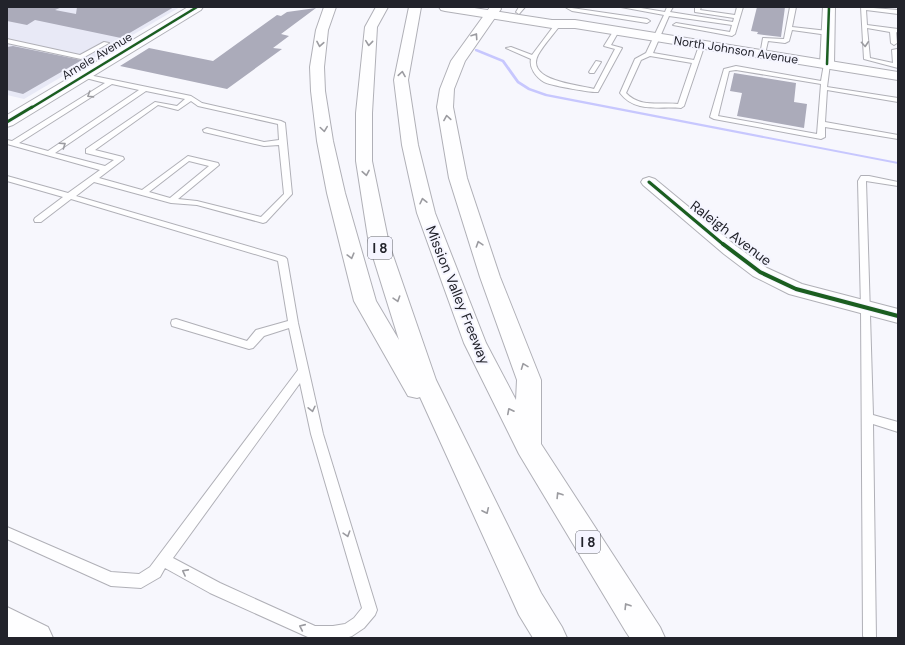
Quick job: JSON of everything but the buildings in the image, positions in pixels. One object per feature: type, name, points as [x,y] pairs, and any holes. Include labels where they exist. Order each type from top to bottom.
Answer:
[{"type":"main road","name":"Arnele Avenue","points":[[7,122],[197,7]]},
{"type":"main road","points":[[330,7],[322,30],[318,50],[318,91],[325,141],[336,193],[365,301],[469,476]]},
{"type":"main road","name":"I 8","points":[[382,7],[371,27],[364,113],[364,161],[379,244],[424,380],[530,604],[550,638]]},
{"type":"main road","name":"Mission Valley Freeway","points":[[415,7],[401,80],[410,145],[426,214],[475,343],[528,446],[649,638]]},
{"type":"main road","name":"North Johnson Avenue","points":[[445,7],[490,10],[521,10],[557,18],[575,24],[762,54],[827,64],[898,69]]},
{"type":"main road","points":[[827,64],[829,7]]},
{"type":"main road","points":[[490,10],[458,61],[447,90],[445,107],[458,178],[490,277],[529,380],[528,446]]},
{"type":"main road","name":"North Johnson Avenue","points":[[490,10],[558,24],[575,24]]},
{"type":"main road","points":[[7,104],[29,109]]},
{"type":"main road","points":[[7,623],[37,638]]},
{"type":"street","name":"Raleigh Avenue","points":[[649,182],[730,250],[760,272],[796,289],[898,316]]},
{"type":"lane","points":[[568,7],[572,10],[647,21]]},
{"type":"lane","points":[[624,7],[669,10],[735,24]]},
{"type":"lane","points":[[698,7],[697,11],[737,16]]},
{"type":"lane","points":[[676,26],[732,34],[740,7]]},
{"type":"lane","points":[[762,54],[765,39],[785,41],[789,37],[793,7]]},
{"type":"lane","points":[[864,26],[895,30],[895,46],[898,69],[867,59],[864,26],[863,8],[898,12]]},
{"type":"lane","points":[[649,54],[669,10]]},
{"type":"lane","points":[[558,24],[534,58],[533,64],[536,71],[547,81],[584,86],[596,91],[619,48],[605,49],[616,31]]},
{"type":"lane","points":[[790,28],[828,33]]},
{"type":"lane","points":[[7,41],[81,57],[106,43]]},
{"type":"lane","points":[[696,62],[649,54],[638,59],[623,93],[629,100],[642,104],[681,106],[696,62],[702,44]]},
{"type":"lane","points":[[509,48],[534,58]]},
{"type":"lane","points":[[592,72],[598,62]]},
{"type":"lane","points":[[827,64],[824,85],[821,137],[714,118],[726,70],[736,68],[824,85],[898,100]]},
{"type":"lane","points":[[84,76],[191,98],[200,105],[281,123],[288,194],[263,220],[197,203],[171,201],[93,179]]},
{"type":"lane","points":[[11,142],[111,82]]},
{"type":"lane","points":[[49,154],[145,89]]},
{"type":"lane","points":[[38,220],[120,159],[89,151],[157,103],[178,108],[191,98]]},
{"type":"lane","points":[[822,124],[898,137]]},
{"type":"lane","points":[[207,130],[264,144],[283,142]]},
{"type":"lane","points":[[11,142],[106,170]]},
{"type":"lane","points":[[143,193],[188,158],[215,165],[171,201]]},
{"type":"lane","points":[[7,178],[282,259],[293,323],[317,434],[370,610],[362,622],[350,630],[332,634],[315,633],[215,588],[163,560]]},
{"type":"lane","points":[[870,636],[866,308],[862,181],[864,178],[869,178],[898,184]]},
{"type":"lane","points":[[176,323],[250,345],[260,333],[293,323]]},
{"type":"lane","points":[[7,533],[111,579],[141,581],[154,572],[303,371]]},
{"type":"lane","points":[[867,418],[898,427]]},
{"type":"shaded area","points":[[7,7],[180,7],[24,99],[7,95]]},
{"type":"waterway","points":[[476,50],[503,61],[518,82],[529,89],[546,95],[898,163]]},
{"type":"cycle path","points":[[7,122],[197,7]]},
{"type":"cycle path","points":[[827,64],[829,7]]},
{"type":"cycle path","points":[[649,182],[730,250],[760,272],[796,289],[898,316]]}]
